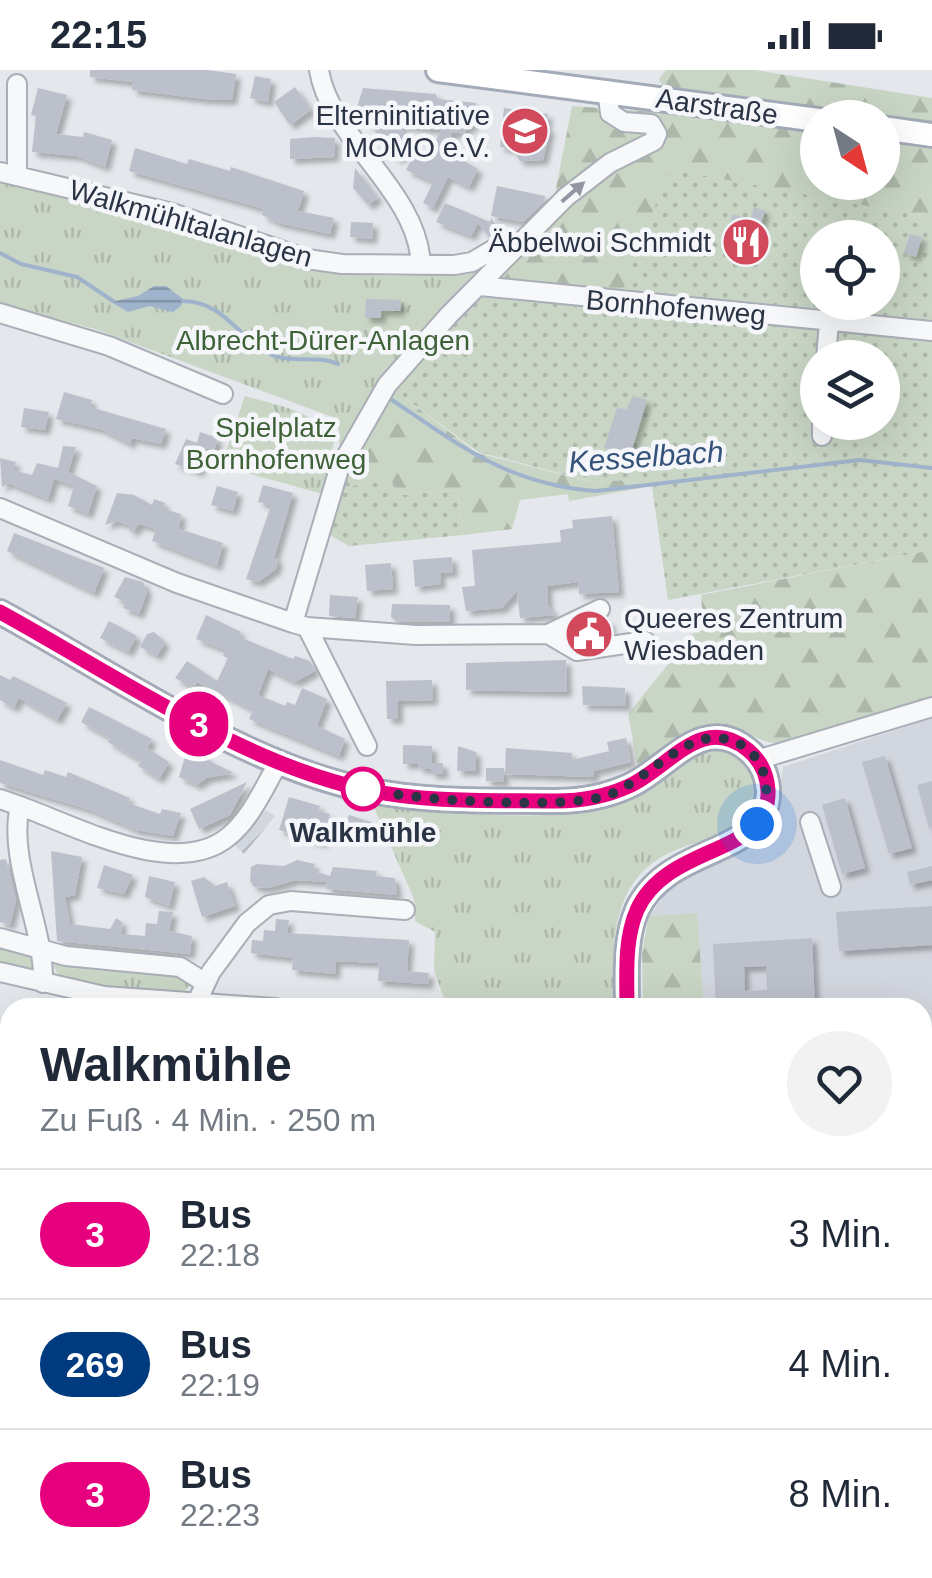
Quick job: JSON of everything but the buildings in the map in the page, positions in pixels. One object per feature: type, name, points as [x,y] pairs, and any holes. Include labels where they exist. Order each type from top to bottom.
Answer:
[{"type":"main road","name":"Aarstraße","points":[[438,70],[594,83],[800,117]]},
{"type":"main road","points":[[900,131],[932,135]]},
{"type":"main road","points":[[0,612],[193,722],[347,785],[385,793],[593,799],[630,786],[686,745],[703,739],[729,740],[757,760],[768,792],[757,824],[737,841],[672,868],[652,886],[637,910],[628,949],[627,998]]},
{"type":"street","points":[[319,70],[339,116],[402,210],[420,249],[421,266]]},
{"type":"street","points":[[8,173],[17,76]]},
{"type":"street","points":[[367,746],[300,625],[339,468],[383,392],[480,286],[566,198],[610,163],[652,143],[657,134],[652,124],[617,120],[594,83]]},
{"type":"street","name":"Walkmühltalanlagen","points":[[8,173],[172,213],[307,259],[421,266],[472,262],[498,246]]},
{"type":"street","name":"Bornhofenweg","points":[[480,286],[932,332]]},
{"type":"street","points":[[0,313],[109,346],[223,394]]},
{"type":"street","points":[[827,340],[828,322]]},
{"type":"street","points":[[0,508],[177,582],[300,625],[416,635],[548,634],[600,609]]},
{"type":"street","points":[[548,634],[577,651],[645,641]]},
{"type":"street","points":[[757,760],[932,706]]},
{"type":"street","points":[[0,799],[152,852],[198,852],[216,846],[240,826],[280,760]]},
{"type":"street","points":[[20,806],[18,839],[42,951],[43,984]]},
{"type":"street","points":[[810,822],[830,887]]},
{"type":"street","points":[[198,998],[204,982],[246,923],[269,905],[291,901],[405,910]]},
{"type":"street","points":[[0,938],[42,951],[180,967],[204,982]]},
{"type":"street","points":[[0,972],[43,984],[127,998]]},
{"type":"shaded area","points":[[932,718],[932,998],[703,998],[697,914],[650,916],[672,884],[761,841],[778,813],[783,767]]},
{"type":"shaded area","points":[[266,810],[275,816],[244,854],[235,845]]},
{"type":"green space","points":[[666,70],[754,70],[932,98],[932,127],[900,123],[900,100],[800,100],[800,109],[664,90],[659,79]]},
{"type":"green space","points":[[572,106],[655,112],[670,108],[800,127],[800,193],[669,169],[620,298],[490,285],[558,219],[553,204]]},
{"type":"green space","points":[[900,140],[932,145],[932,218],[835,200],[900,200]]},
{"type":"green space","points":[[669,168],[800,193],[800,200],[837,200],[932,218],[932,550],[668,600],[652,486],[625,480],[593,482],[478,452],[393,389],[483,294],[616,306]]},
{"type":"green space","name":"Albrecht-Dürer-Anlagen","points":[[0,182],[131,209],[254,250],[335,271],[375,276],[416,275],[458,268],[500,253],[340,458],[338,419],[95,329],[0,304]]},
{"type":"green space","points":[[393,389],[477,453],[592,482],[625,480],[652,486],[569,501],[568,494],[520,500],[512,529],[463,535],[457,490],[401,495],[391,481],[341,487],[357,442]]},
{"type":"green space","name":"Spielplatz Bornhofenweg","points":[[245,396],[295,411],[326,431],[334,442],[323,494],[221,466]]},
{"type":"green space","points":[[391,481],[401,495],[457,490],[463,535],[349,546],[328,534],[341,487]]},
{"type":"green space","points":[[932,550],[932,697],[785,744],[762,740],[734,727],[706,725],[682,734],[638,768],[628,714],[703,621],[701,595]]},
{"type":"green space","points":[[705,748],[733,753],[749,765],[753,774],[754,813],[726,832],[655,861],[639,876],[619,915],[613,960],[614,998],[444,998],[434,970],[435,932],[415,921],[414,899],[373,805],[503,815],[572,813],[627,800]]},
{"type":"green space","points":[[697,913],[703,998],[643,998],[642,952],[649,916]]},
{"type":"green space","points":[[0,942],[32,951],[34,969],[27,973],[0,966]]},
{"type":"green space","points":[[53,965],[180,972],[191,983],[182,995],[89,987],[59,976]]},
{"type":"water","points":[[154,286],[166,286],[183,299],[181,306],[173,312],[149,306],[128,312],[111,302],[138,296]]},
{"type":"waterway","name":"Kesselbach","points":[[0,253],[21,264],[77,277],[113,301]]},
{"type":"waterway","name":"Kesselbach","points":[[183,301],[209,307],[277,357],[338,364]]},
{"type":"waterway","name":"Kesselbach","points":[[389,398],[486,460],[537,481],[596,491],[860,460],[932,468]]},
{"type":"bus line","name":"3","points":[[0,612],[193,722],[347,785],[385,793],[468,800],[593,799],[640,781],[694,741],[720,738],[745,748],[765,775],[768,792],[762,817],[745,836],[680,863],[652,886],[632,924],[627,998]]},
{"type":"place","name":"Elterninitiative MOMO e.V.","points":[[525,131]]},
{"type":"place","name":"Äbbelwoi Schmidt","points":[[746,242]]},
{"type":"place","name":"Queeres Zentrum Wiesbaden","points":[[589,634]]},
{"type":"place","name":"Walkmühle","points":[[363,789]]},
{"type":"route","points":[[363,789],[468,800],[593,799],[640,781],[694,741],[720,738],[745,748],[762,767],[768,792],[757,824]]}]
